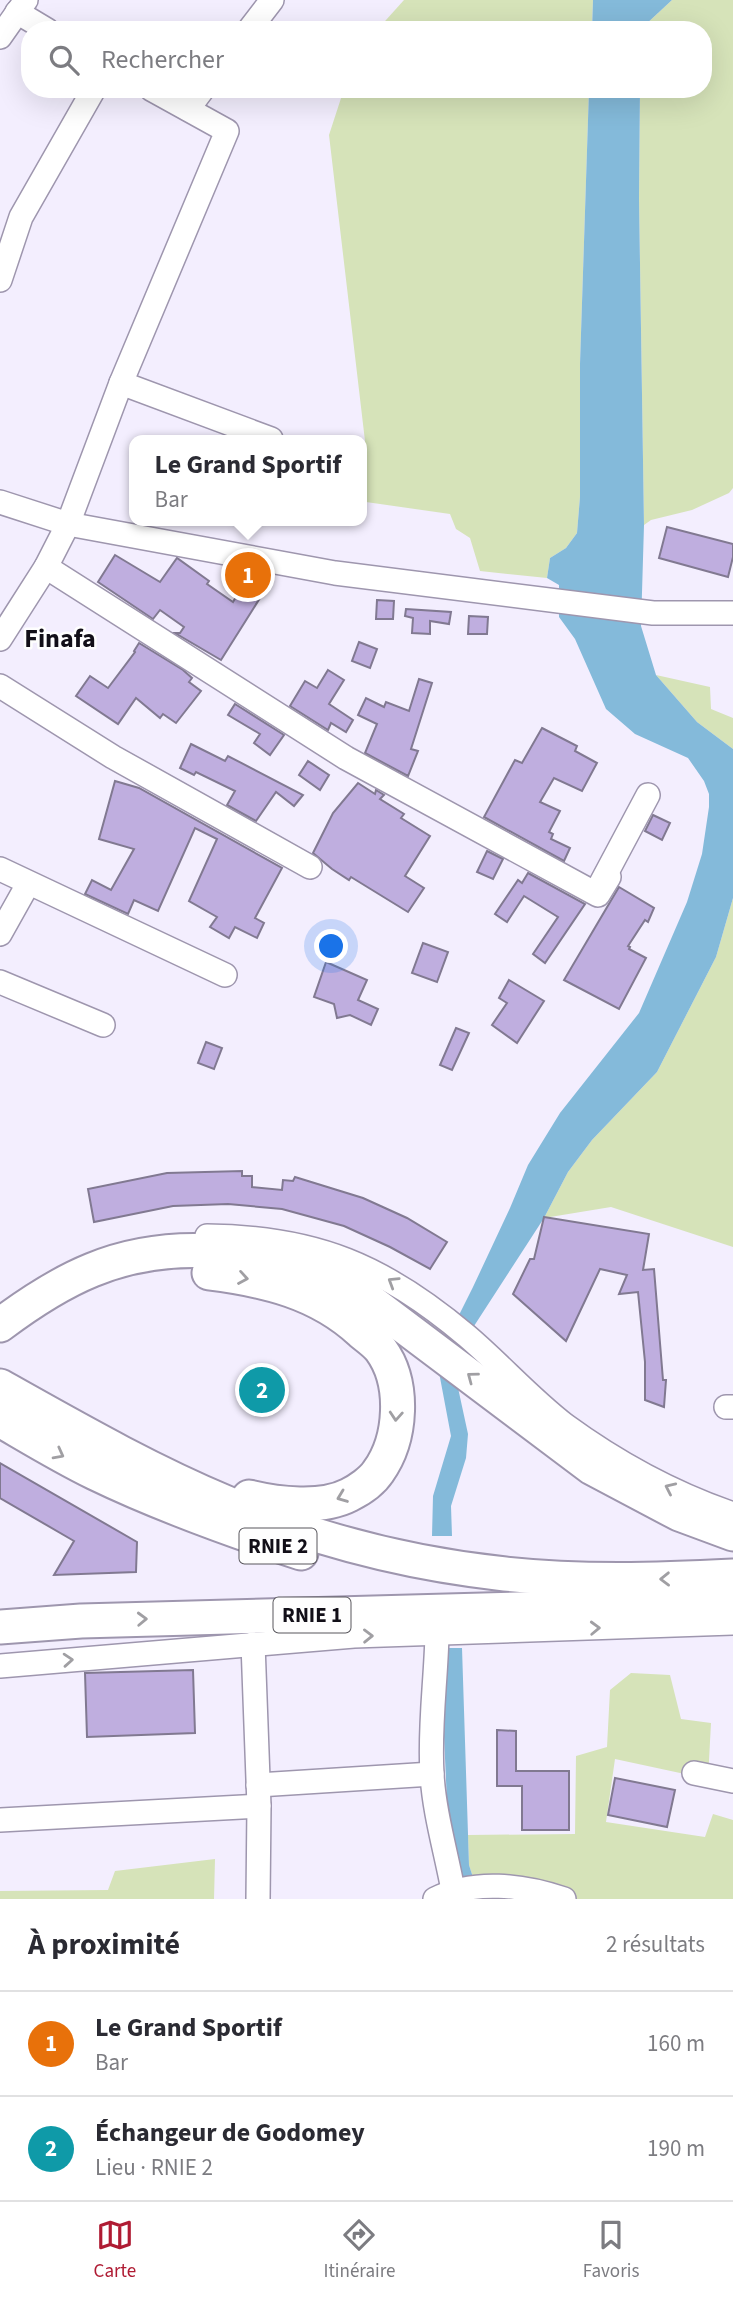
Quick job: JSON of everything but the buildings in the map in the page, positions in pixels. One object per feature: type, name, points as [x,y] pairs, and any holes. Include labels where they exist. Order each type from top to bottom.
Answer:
[{"type":"highway","points":[[0,1325],[59,1286],[93,1269],[123,1261],[162,1252],[197,1251],[236,1253],[271,1259],[334,1279],[362,1295],[592,1468],[679,1514],[733,1534]]},
{"type":"highway","points":[[0,1352],[22,1333],[90,1295],[151,1274],[182,1271],[246,1278],[281,1286],[313,1298],[345,1317],[380,1349],[390,1367],[396,1393],[397,1415],[388,1451],[379,1471],[349,1495],[325,1502],[257,1499],[175,1480]]},
{"type":"highway","name":"RNIE 2","points":[[0,1387],[175,1480],[303,1531],[359,1546],[504,1574],[631,1580],[733,1577]]},
{"type":"highway","name":"RNIE 2","points":[[0,1420],[93,1472],[153,1499],[229,1530],[303,1554],[453,1588],[577,1606]]},
{"type":"highway","name":"RNIE 1","points":[[0,1627],[81,1621],[733,1603]]},
{"type":"street","points":[[254,21],[264,3]]},
{"type":"street","points":[[0,37],[21,6],[37,21]]},
{"type":"street","points":[[0,279],[21,217],[89,98]]},
{"type":"street","points":[[0,639],[46,568],[68,524],[121,383],[226,131],[169,98]]},
{"type":"street","points":[[188,108],[196,98]]},
{"type":"street","points":[[121,383],[260,435]]},
{"type":"street","points":[[0,502],[68,524],[335,573],[653,613],[733,613]]},
{"type":"street","points":[[46,568],[346,758],[603,885],[648,795]]},
{"type":"street","points":[[0,685],[113,757],[310,867]]},
{"type":"street","points":[[0,869],[225,975]]},
{"type":"street","points":[[0,934],[28,884]]},
{"type":"street","points":[[0,982],[103,1025]]},
{"type":"street","points":[[0,1309],[50,1275],[132,1245],[200,1236],[275,1240],[313,1249],[384,1276],[417,1297],[467,1336],[564,1424],[619,1462],[681,1494],[733,1514]]},
{"type":"street","points":[[0,1666],[354,1636],[733,1623]]},
{"type":"street","points":[[437,1634],[436,1676],[432,1700],[432,1774],[444,1894],[498,1886],[541,1891],[564,1899]]},
{"type":"street","points":[[253,1644],[258,1899]]},
{"type":"street","points":[[694,1773],[733,1781]]},
{"type":"street","points":[[0,1820],[258,1795],[432,1774]]},
{"type":"green space","points":[[404,0],[593,0],[592,21],[385,21]]},
{"type":"green space","points":[[672,0],[733,0],[733,488],[729,493],[692,510],[651,520],[644,525],[640,98],[712,98],[712,21],[649,21]]},
{"type":"green space","points":[[341,98],[589,98],[577,533],[566,548],[550,558],[547,578],[480,571],[470,538],[456,529],[450,514],[367,502],[367,435],[364,435],[329,135]]},
{"type":"green space","points":[[656,675],[710,687],[711,709],[733,718],[733,749],[697,722]]},
{"type":"green space","points":[[733,898],[733,1247],[611,1207],[544,1218],[568,1172],[592,1140],[657,1072],[716,957]]},
{"type":"green space","points":[[631,1673],[670,1675],[681,1719],[711,1723],[708,1779],[615,1759],[606,1822],[705,1837],[713,1814],[733,1820],[733,1899],[480,1899],[469,1865],[468,1835],[575,1834],[576,1756],[607,1747],[610,1690]]},
{"type":"green space","points":[[215,1859],[214,1899],[0,1899],[0,1891],[108,1890],[115,1871]]},
{"type":"water","points":[[593,0],[672,0],[649,21],[592,21]]},
{"type":"water","points":[[589,98],[640,98],[644,525],[641,626],[656,675],[697,722],[733,749],[733,898],[716,957],[657,1072],[592,1140],[568,1172],[544,1218],[452,1360],[468,1434],[466,1458],[451,1506],[452,1536],[432,1536],[433,1496],[451,1436],[435,1351],[456,1321],[473,1287],[528,1165],[560,1113],[639,1013],[687,902],[702,854],[709,807],[709,794],[704,781],[688,758],[635,734],[606,709],[575,639],[559,617],[559,585],[547,578],[550,558],[566,548],[577,533],[580,497],[580,364]]},
{"type":"water","points":[[440,1648],[462,1648],[469,1865],[480,1899],[458,1899],[450,1868]]},
{"type":"place","name":"Le Grand Sportif","points":[[248,575]]},
{"type":"place","name":"Échangeur de Godomey","points":[[262,1390]]},
{"type":"district","name":"Finafa","points":[[60,638]]}]
